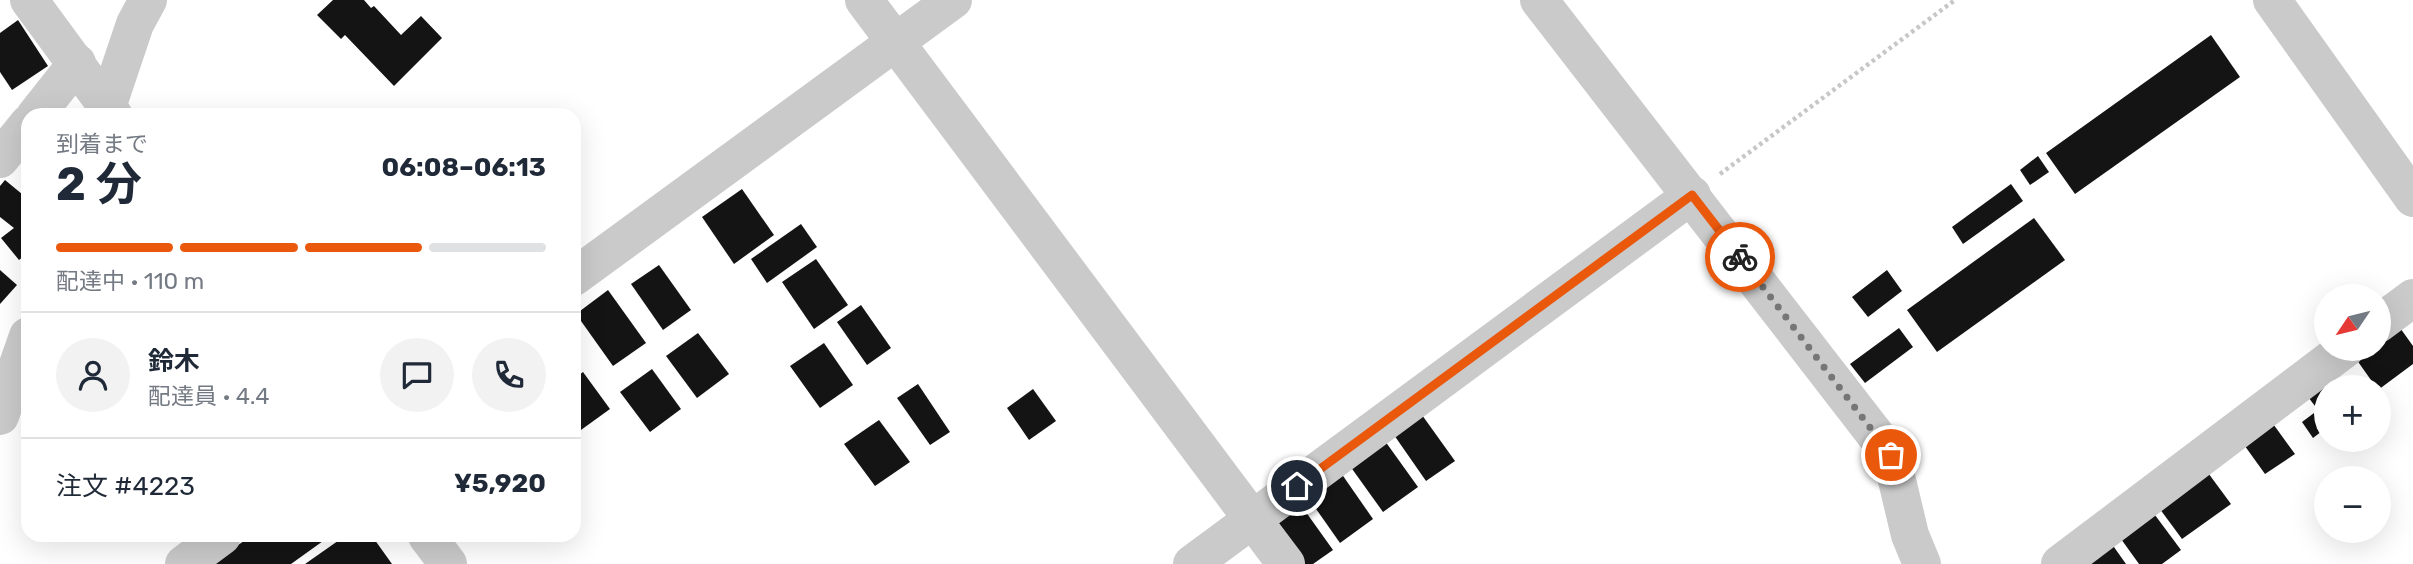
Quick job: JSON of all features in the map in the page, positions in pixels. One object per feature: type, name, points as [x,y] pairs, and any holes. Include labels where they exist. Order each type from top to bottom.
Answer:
[{"type":"street","points":[[29,0],[77,63],[106,108]]},
{"type":"street","points":[[110,108],[135,24],[148,0]]},
{"type":"street","points":[[864,0],[1286,564]]},
{"type":"street","points":[[581,272],[953,0]]},
{"type":"street","points":[[1539,0],[1891,455],[1910,535],[1922,564]]},
{"type":"street","points":[[2272,0],[2413,198]]},
{"type":"street","points":[[41,108],[77,63]]},
{"type":"street","points":[[0,159],[21,133]]},
{"type":"street","points":[[1192,564],[1692,195]]},
{"type":"street","points":[[2391,314],[2413,298]]},
{"type":"street","points":[[0,416],[21,355]]},
{"type":"street","points":[[2060,564],[2329,361]]},
{"type":"street","points":[[184,564],[214,542]]},
{"type":"street","points":[[432,542],[448,564]]},
{"type":"path","points":[[1692,195],[1955,0]]},
{"type":"building","points":[[333,0],[364,0],[371,8],[374,6],[401,35],[421,16],[442,38],[394,86],[345,35],[341,39],[317,15]]},
{"type":"building","points":[[18,20],[48,66],[12,90],[0,72],[0,33]]},
{"type":"building","points":[[2211,35],[2240,77],[2075,194],[2046,153]]},
{"type":"building","points":[[2038,156],[2049,172],[2030,185],[2020,170]]},
{"type":"building","points":[[5,180],[21,193],[19,260],[1,238],[14,228],[0,217],[0,186]]},
{"type":"building","points":[[2011,184],[2023,201],[1963,244],[1952,227]]},
{"type":"building","points":[[742,189],[774,235],[734,264],[702,217]]},
{"type":"building","points":[[2034,218],[2065,260],[1937,352],[1907,310]]},
{"type":"building","points":[[801,224],[817,247],[767,283],[751,259]]},
{"type":"building","points":[[816,259],[848,305],[814,329],[782,282]]},
{"type":"building","points":[[659,265],[691,310],[663,330],[631,284]]},
{"type":"building","points":[[0,270],[17,285],[0,304]]},
{"type":"building","points":[[1887,270],[1902,291],[1868,317],[1852,297]]},
{"type":"building","points":[[608,290],[646,343],[613,366],[581,321],[581,310]]},
{"type":"building","points":[[861,305],[891,348],[867,365],[837,322]]},
{"type":"building","points":[[2398,325],[2413,346],[2413,364],[2391,380],[2391,375],[2367,375],[2358,361],[2391,361],[2391,330]]},
{"type":"building","points":[[1899,328],[1913,347],[1865,383],[1850,364]]},
{"type":"building","points":[[698,333],[729,374],[697,398],[666,356]]},
{"type":"building","points":[[824,343],[853,385],[820,408],[790,366]]},
{"type":"building","points":[[652,369],[681,409],[650,432],[620,392]]},
{"type":"building","points":[[583,372],[610,409],[581,430]]},
{"type":"building","points":[[2314,381],[2314,405],[2302,389]]},
{"type":"building","points":[[918,384],[950,432],[930,445],[897,398]]},
{"type":"building","points":[[1033,389],[1056,421],[1029,440],[1007,408]]},
{"type":"building","points":[[2314,413],[2313,438],[2302,422]]},
{"type":"building","points":[[1422,415],[1455,461],[1426,481],[1394,435]]},
{"type":"building","points":[[879,420],[910,462],[875,486],[844,444]]},
{"type":"building","points":[[2271,421],[2295,454],[2265,474],[2242,442]]},
{"type":"building","points":[[1385,441],[1418,487],[1383,512],[1350,466]]},
{"type":"building","points":[[2203,466],[2231,504],[2182,539],[2154,501]]},
{"type":"building","points":[[1341,473],[1373,519],[1340,543],[1307,496]]},
{"type":"building","points":[[1298,501],[1333,550],[1313,564],[1295,564],[1267,523]]},
{"type":"building","points":[[2149,507],[2181,550],[2162,564],[2139,564],[2116,532]]},
{"type":"building","points":[[2109,540],[2126,564],[2085,564]]},
{"type":"building","points":[[242,542],[322,542],[291,564],[211,564]]},
{"type":"building","points":[[336,542],[376,542],[392,564],[305,564]]},
{"type":"way so far","points":[[1740,257],[1891,455]]},
{"type":"route","points":[[1297,486],[1692,195],[1740,257]]}]
